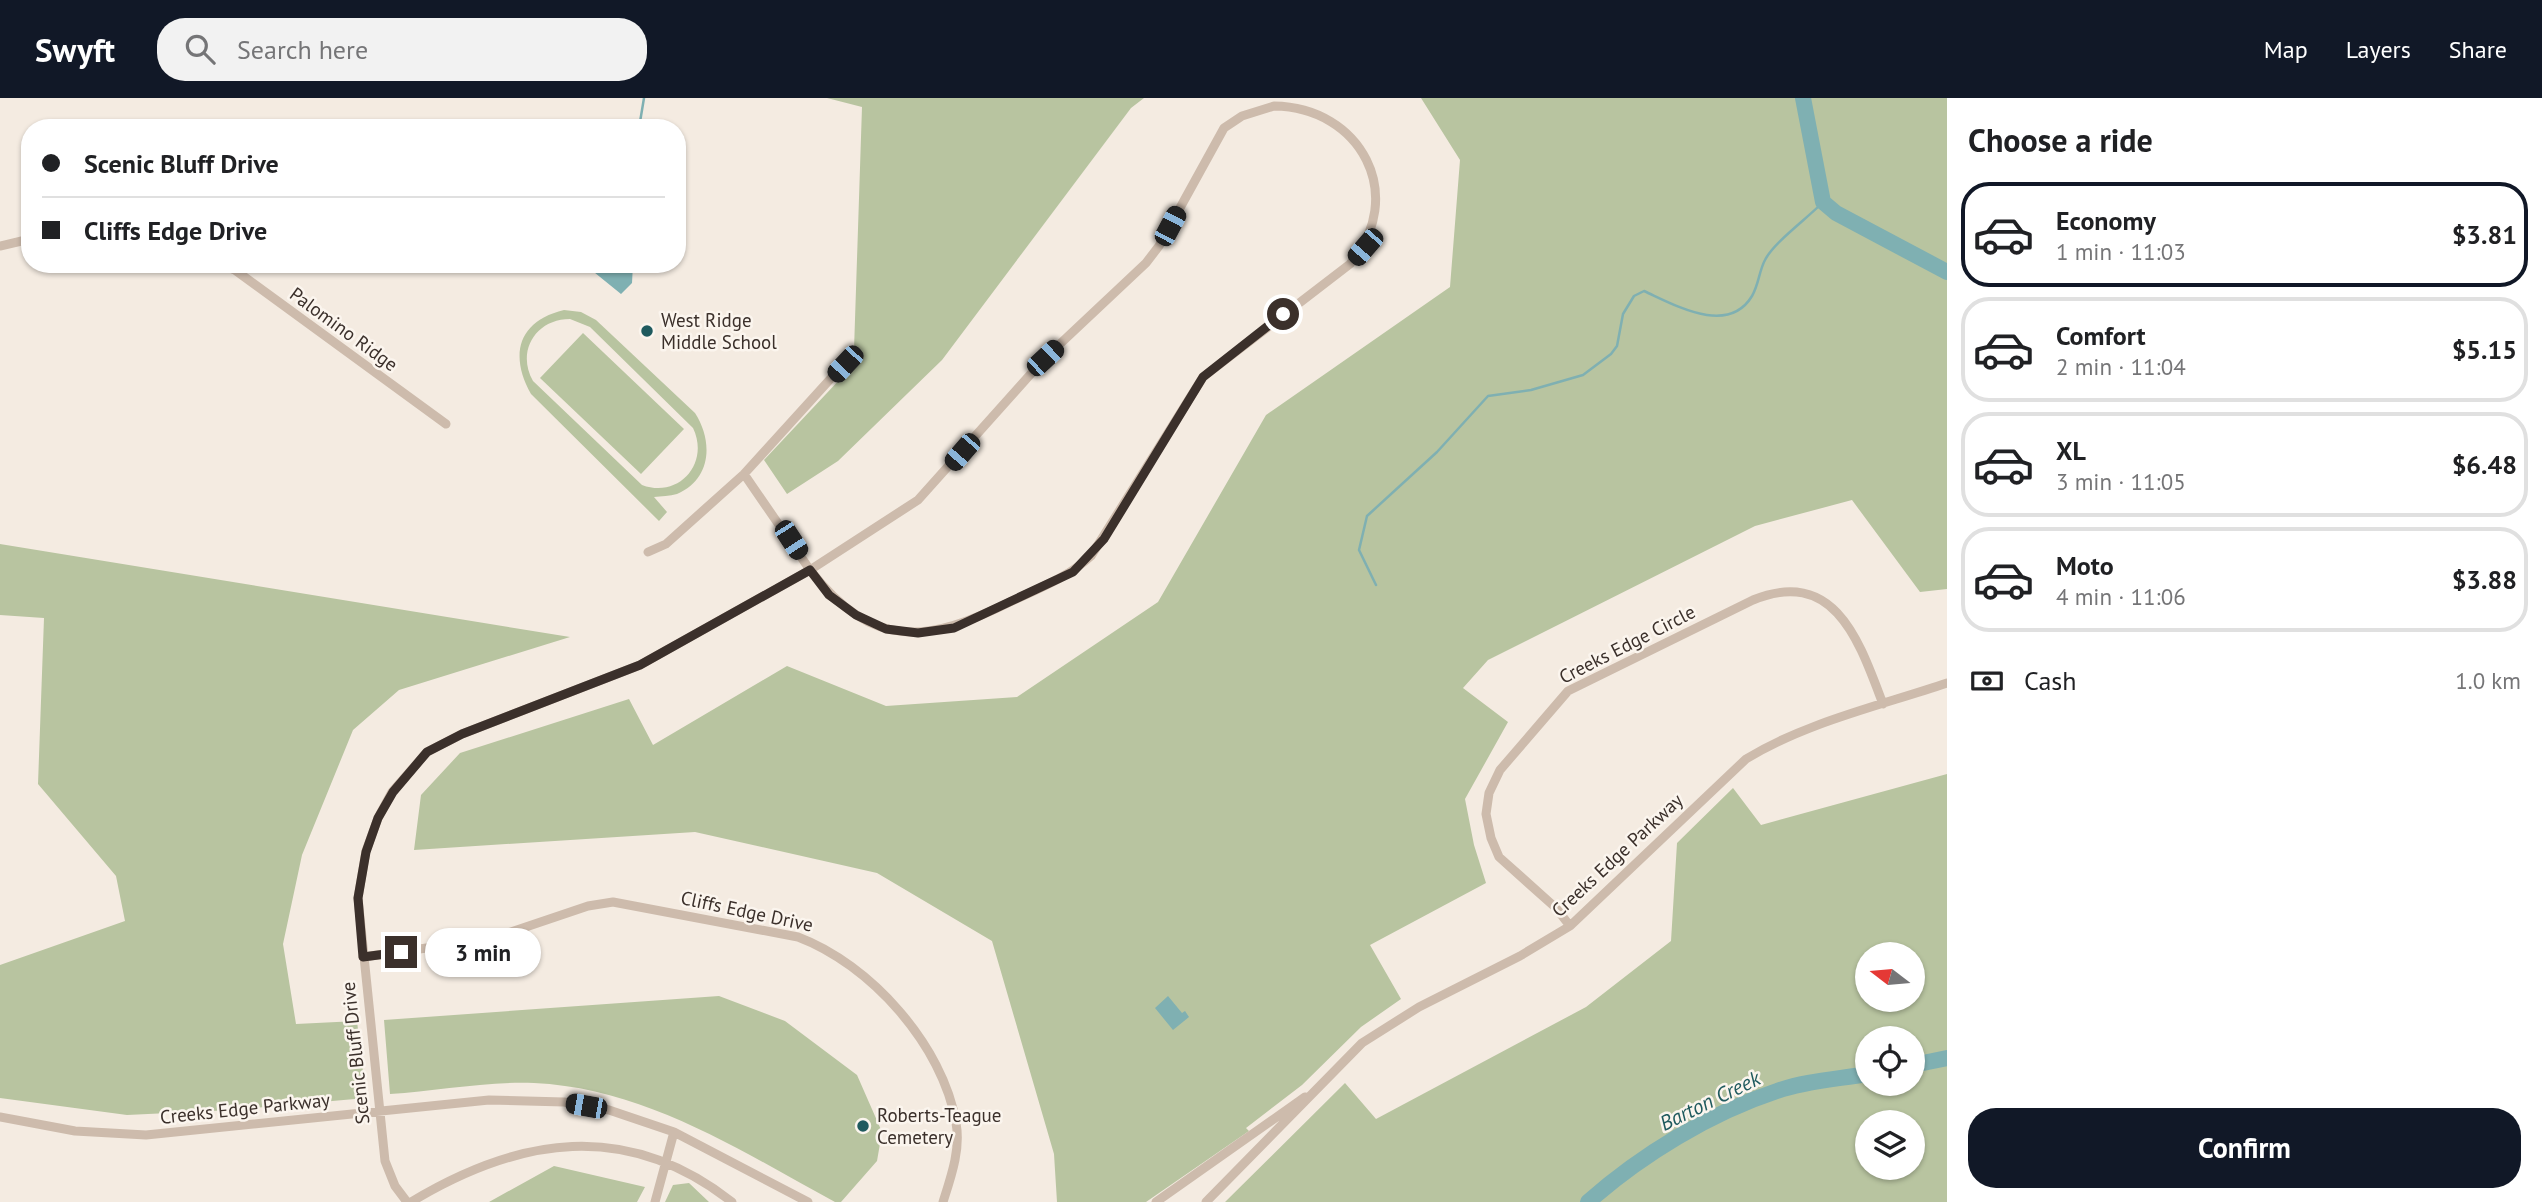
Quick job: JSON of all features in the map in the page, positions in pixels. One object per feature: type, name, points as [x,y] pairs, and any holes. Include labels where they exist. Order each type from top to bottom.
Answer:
[{"type":"street","name":"Scenic Bluff Drive","points":[[409,1202],[395,1186],[385,1161],[358,898],[366,852],[378,818],[393,792],[427,752],[462,734],[640,665],[810,570],[918,500],[1045,358],[1146,263],[1160,246],[1224,128],[1257,109],[1292,106],[1325,117],[1354,143],[1374,179],[1378,198],[1374,225],[1365,247],[1350,264],[1203,377],[1104,539],[1073,572],[954,628],[918,633],[886,629],[856,615],[829,595],[810,570],[744,474]]},
{"type":"street","points":[[0,246],[21,241]]},
{"type":"street","name":"Palomino Ridge","points":[[239,273],[446,424]]},
{"type":"street","points":[[648,552],[666,544],[744,474],[853,354]]},
{"type":"street","name":"Creeks Edge Circle","points":[[1570,926],[1556,908],[1499,857],[1491,838],[1486,814],[1489,793],[1500,770],[1568,691],[1753,600],[1768,594],[1786,593],[1805,595],[1838,610],[1858,640],[1883,704]]},
{"type":"street","name":"Creeks Edge Parkway","points":[[1206,1202],[1327,1082],[1362,1043],[1388,1024],[1520,956],[1570,926],[1746,760],[1775,741],[1804,729],[1947,683]]},
{"type":"street","name":"Cliffs Edge Drive","points":[[363,957],[490,939],[588,906],[613,902],[798,937],[817,944],[838,956],[898,1008],[916,1028],[957,1123],[957,1150],[943,1202]]},
{"type":"street","name":"Creeks Edge Parkway","points":[[1156,1202],[1327,1082]]},
{"type":"street","name":"Creeks Edge Parkway","points":[[0,1117],[75,1131],[146,1135],[489,1100],[531,1099],[609,1110],[674,1132],[808,1202]]},
{"type":"street","points":[[655,1202],[674,1132]]},
{"type":"street","points":[[409,1202],[473,1168],[530,1151],[560,1147],[614,1149],[665,1164],[709,1185],[732,1202]]},
{"type":"green space","points":[[827,98],[1144,98],[1131,108],[942,360],[838,461],[787,494],[764,460],[857,361],[854,350],[862,107]]},
{"type":"green space","points":[[1421,98],[1947,98],[1947,589],[1920,592],[1852,500],[1755,526],[1488,660],[1463,688],[1508,722],[1465,799],[1474,845],[1486,883],[1370,945],[1401,999],[1361,1027],[1302,1085],[1246,1128],[1249,1131],[1146,1202],[1057,1202],[1054,1154],[992,941],[877,873],[695,832],[414,850],[421,795],[460,753],[629,699],[653,745],[787,666],[886,706],[1017,697],[1158,602],[1266,415],[1450,287],[1460,160]]},
{"type":"green space","points":[[564,310],[581,312],[596,320],[695,413],[701,424],[706,447],[703,469],[689,487],[677,494],[654,497],[667,512],[659,521],[531,394],[520,366],[522,342],[536,322]],"holes":[[[570,319],[590,327],[693,428],[697,454],[688,475],[679,482],[656,488],[642,485],[533,381],[528,370],[528,348],[539,331],[547,324]]]},
{"type":"green space","points":[[583,333],[684,429],[641,474],[540,378]]},
{"type":"green space","points":[[0,544],[570,637],[399,690],[353,730],[302,855],[283,944],[296,1024],[357,1021],[366,1098],[232,1110],[127,1115],[0,1098],[0,965],[125,921],[116,876],[38,784],[44,618],[0,615]]},
{"type":"green space","points":[[1947,774],[1947,1202],[1225,1202],[1345,1083],[1376,1119],[1586,1007],[1671,941],[1677,843],[1733,788],[1761,825]]},
{"type":"green space","points":[[719,996],[785,1021],[857,1075],[882,1132],[877,1161],[841,1202],[835,1202],[691,1125],[653,1109],[575,1087],[516,1083],[390,1094],[384,1020]]},
{"type":"green space","points":[[554,1166],[645,1187],[637,1202],[489,1202]]},
{"type":"green space","points":[[689,1183],[709,1202],[665,1202],[673,1185]]},
{"type":"water","points":[[595,273],[633,273],[632,283],[621,294]]},
{"type":"water","points":[[1168,996],[1182,1013],[1185,1011],[1189,1017],[1173,1030],[1155,1008]]},
{"type":"waterway","points":[[640,119],[644,98]]},
{"type":"waterway","name":"Barton Creek","points":[[1803,98],[1823,202],[1836,213],[1947,272]]},
{"type":"waterway","points":[[1376,585],[1359,550],[1367,516],[1437,452],[1488,396],[1531,390],[1583,375],[1611,354],[1617,346],[1623,314],[1634,296],[1644,291],[1701,314],[1729,314],[1742,308],[1752,296],[1769,253],[1823,202]]},
{"type":"waterway","name":"Barton Creek","points":[[1925,1063],[1947,1058]]},
{"type":"waterway","name":"Barton Creek","points":[[1588,1202],[1653,1152],[1727,1111],[1788,1088],[1855,1076]]},
{"type":"place","name":"West Ridge Middle School","points":[[647,331]]},
{"type":"place","name":"Roberts-Teague Cemetery","points":[[863,1126]]},
{"type":"route","points":[[401,952],[363,957],[358,898],[360,875],[378,818],[393,792],[427,752],[462,734],[579,691],[640,665],[810,570],[829,595],[856,615],[886,629],[918,633],[954,628],[1073,572],[1091,556],[1104,539],[1203,377],[1216,364],[1283,314]]}]
